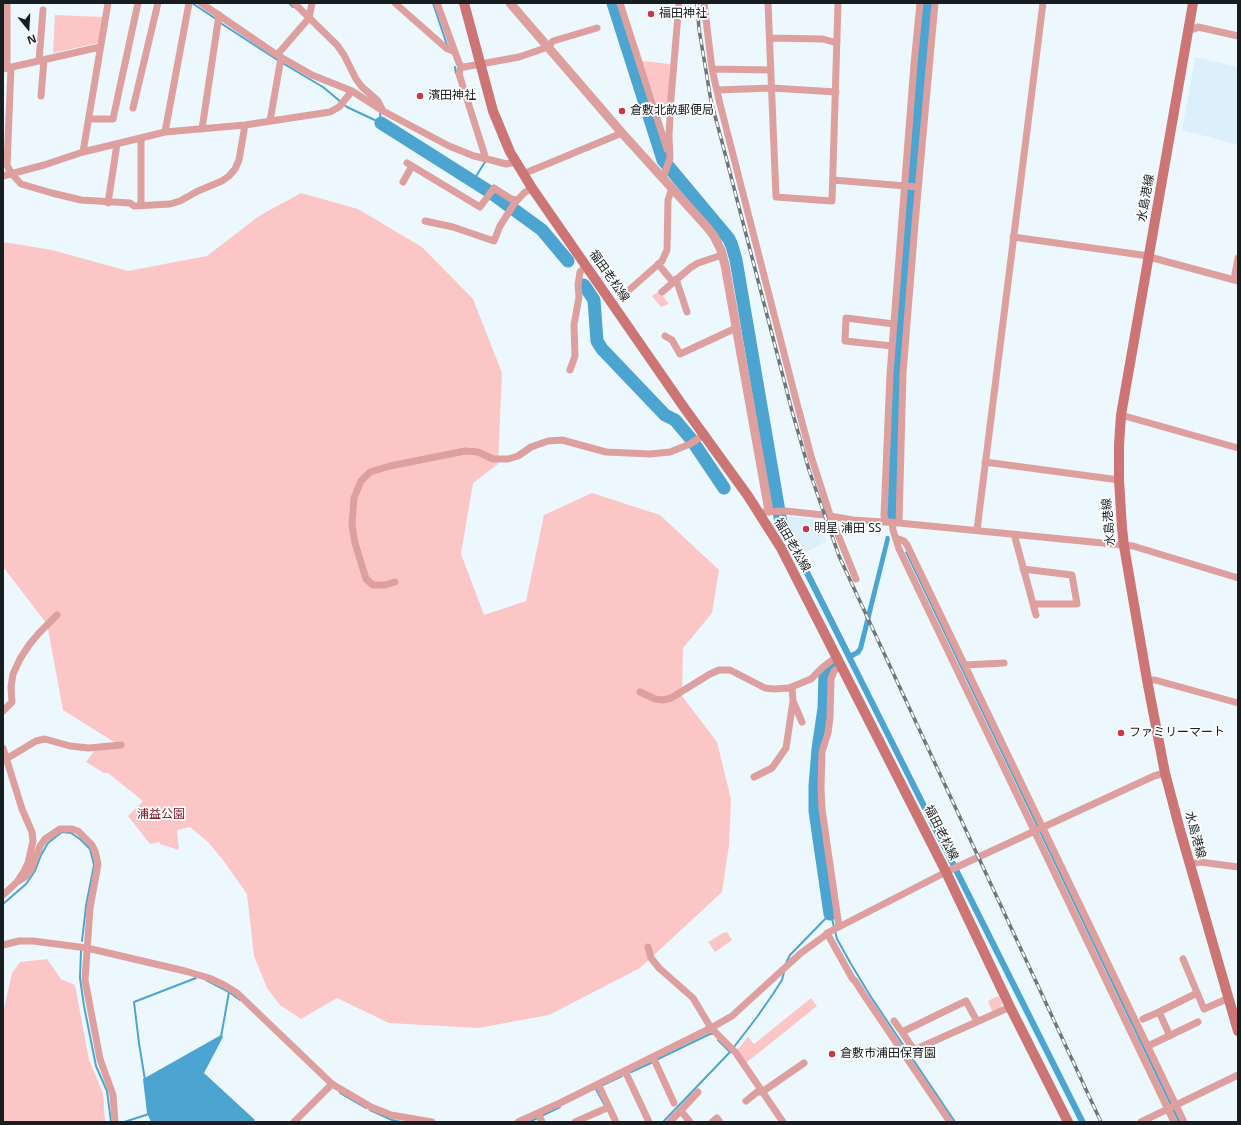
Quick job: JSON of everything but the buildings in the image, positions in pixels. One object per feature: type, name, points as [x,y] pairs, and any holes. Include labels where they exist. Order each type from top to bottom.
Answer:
[{"type":"main road","name":"福田老松線","points":[[464,3],[494,111],[501,131],[516,162],[532,188],[759,513],[793,571],[838,662],[949,871],[1010,1007],[1068,1122]]},
{"type":"main road","name":"水島港線","points":[[1193,3],[1121,415],[1119,480],[1124,546],[1165,773],[1238,1031]]},
{"type":"street","points":[[7,3],[7,165],[11,173],[21,184],[81,200],[108,203],[130,203],[134,206],[170,204],[180,201],[198,191],[222,181],[229,176],[235,169],[239,160],[245,125]]},
{"type":"street","points":[[83,152],[108,3]]},
{"type":"street","points":[[89,119],[113,119],[138,3]]},
{"type":"street","points":[[133,108],[158,3]]},
{"type":"street","points":[[166,132],[189,3]]},
{"type":"street","points":[[200,3],[218,19],[280,59],[312,75],[352,91],[383,111],[449,146],[474,156],[506,164],[516,162]]},
{"type":"street","points":[[294,3],[337,45],[344,55],[356,79],[362,87],[378,101],[383,111]]},
{"type":"street","points":[[270,121],[280,59],[309,18],[312,3]]},
{"type":"street","points":[[396,3],[446,48],[454,52]]},
{"type":"street","points":[[436,3],[454,52],[461,66],[459,74],[486,159]]},
{"type":"street","points":[[510,3],[622,133],[665,175],[672,188],[707,226],[714,236],[722,255],[736,328],[776,511]]},
{"type":"street","points":[[620,3],[670,160]]},
{"type":"street","points":[[665,175],[670,160],[669,136],[671,98],[679,3]]},
{"type":"street","points":[[704,3],[712,69],[795,396],[811,456],[830,516],[856,579]]},
{"type":"street","points":[[768,3],[776,197],[832,201],[838,3]]},
{"type":"street","points":[[920,3],[921,64],[917,187],[892,522],[899,549],[1148,1046],[1172,1108],[1174,1122]]},
{"type":"street","points":[[892,522],[884,516],[892,346],[906,186],[921,64],[935,3]]},
{"type":"street","points":[[976,530],[1043,3]]},
{"type":"street","points":[[41,96],[43,10]]},
{"type":"street","points":[[202,129],[218,19]]},
{"type":"street","points":[[1189,28],[1194,29],[1198,27],[1238,36]]},
{"type":"street","points":[[461,66],[464,67],[519,56],[548,47],[553,41],[597,28]]},
{"type":"street","points":[[770,38],[823,39],[837,43]]},
{"type":"street","points":[[7,68],[100,47]]},
{"type":"street","points":[[712,69],[771,70]]},
{"type":"street","points":[[717,90],[772,88],[836,92]]},
{"type":"street","points":[[3,176],[44,165],[83,152],[166,132],[245,125],[330,112],[342,103],[352,91]]},
{"type":"street","points":[[523,174],[622,133]]},
{"type":"street","points":[[141,138],[141,205]]},
{"type":"street","points":[[108,203],[117,144]]},
{"type":"street","points":[[403,182],[410,164],[480,207],[494,188],[511,199],[514,204]]},
{"type":"street","points":[[833,180],[917,187]]},
{"type":"street","points":[[425,221],[453,227],[494,241],[500,226],[514,204],[532,188]]},
{"type":"street","points":[[628,291],[662,261],[667,250],[668,200],[669,193],[672,188]]},
{"type":"street","points":[[1013,237],[1148,256],[1236,281],[1238,258]]},
{"type":"street","points":[[662,292],[698,263],[722,255]]},
{"type":"street","points":[[658,264],[675,280],[687,312]]},
{"type":"street","points":[[570,370],[575,356],[574,325],[579,297],[578,285],[580,272],[586,266]]},
{"type":"street","points":[[897,301],[908,302]]},
{"type":"street","points":[[892,346],[845,341],[846,318],[894,324]]},
{"type":"street","points":[[664,336],[672,340],[680,354],[736,328]]},
{"type":"street","points":[[1121,415],[1238,448]]},
{"type":"street","points":[[395,582],[384,585],[373,585],[366,579],[354,543],[352,525],[354,498],[361,482],[370,472],[390,466],[465,451],[478,452],[493,459],[508,459],[518,456],[531,447],[548,441],[562,440],[606,452],[650,454],[670,452],[692,443],[705,434]]},
{"type":"street","points":[[985,462],[1119,480]]},
{"type":"street","points":[[759,513],[776,511],[830,516],[854,520],[892,522],[1134,546],[1238,578]]},
{"type":"street","points":[[1014,534],[1036,615]]},
{"type":"street","points":[[896,538],[904,541],[907,545],[965,665],[1039,829],[1172,1108],[1184,1122]]},
{"type":"street","points":[[1023,569],[1072,575],[1078,604],[1033,604]]},
{"type":"street","points":[[3,710],[12,702],[11,686],[13,674],[20,659],[34,639],[57,615]]},
{"type":"street","points":[[640,692],[663,700],[671,698],[719,670],[730,670],[765,688],[774,690],[792,687],[811,679],[823,667],[838,662]]},
{"type":"street","points":[[838,662],[831,679],[830,718],[828,733],[822,752],[821,787],[833,929],[852,978],[855,980],[950,1122]]},
{"type":"street","points":[[965,665],[1004,663]]},
{"type":"street","points":[[1147,680],[1155,680],[1238,703]]},
{"type":"street","points":[[754,777],[772,768],[786,748],[793,701],[792,687]]},
{"type":"street","points":[[793,701],[802,722]]},
{"type":"street","points":[[6,759],[36,741],[45,739],[70,746],[90,748],[121,745]]},
{"type":"street","points":[[3,748],[22,809],[30,826],[33,841],[28,863],[18,882]]},
{"type":"street","points":[[518,1122],[540,1117],[598,1084],[732,1016],[817,940],[833,929],[949,871],[1154,776],[1165,773]]},
{"type":"street","points":[[3,895],[25,877],[31,870],[40,846],[45,839],[60,829],[66,828],[78,831],[92,845],[98,864],[90,908],[85,980],[100,1059],[113,1095],[115,1122]]},
{"type":"street","points":[[1190,864],[1200,862],[1238,867]]},
{"type":"street","points":[[3,945],[19,941],[33,941],[87,948],[185,970],[208,978],[237,993],[332,1084],[371,1107],[391,1115],[405,1120],[432,1122]]},
{"type":"street","points":[[648,947],[651,958],[659,968],[693,998],[711,1028],[732,1050],[783,1122]]},
{"type":"street","points":[[1183,959],[1204,1009],[1228,998]]},
{"type":"street","points":[[1143,1019],[1197,993]]},
{"type":"street","points":[[902,1032],[966,1001],[977,1021]]},
{"type":"street","points":[[894,1021],[914,1050],[1010,1007]]},
{"type":"street","points":[[1159,1012],[1170,1036]]},
{"type":"street","points":[[1148,1046],[1198,1022]]},
{"type":"street","points":[[653,1057],[674,1103]]},
{"type":"street","points":[[746,1100],[757,1092],[762,1092],[804,1063]]},
{"type":"street","points":[[625,1071],[649,1122]]},
{"type":"street","points":[[1141,1122],[1238,1075]]},
{"type":"street","points":[[294,1122],[332,1084]]},
{"type":"street","points":[[598,1084],[616,1122]]},
{"type":"street","points":[[670,1122],[698,1092]]},
{"type":"street","points":[[575,1122],[608,1107]]},
{"type":"street","points":[[681,1111],[690,1122]]},
{"type":"street","points":[[712,1122],[717,1118],[720,1122]]},
{"type":"shaded area","points":[[1195,57],[1238,67],[1238,145],[1182,130]]},
{"type":"shaded area","name":"明星 浦田 SS","points":[[785,516],[818,519],[826,541],[802,555]]},
{"type":"green space","points":[[55,15],[103,17],[98,43],[53,53]]},
{"type":"green space","points":[[642,61],[670,64],[668,106],[658,108]]},
{"type":"green space","name":"浦益公園","points":[[301,193],[358,209],[422,247],[473,299],[502,373],[498,464],[473,483],[461,554],[484,615],[526,601],[544,515],[592,493],[660,515],[719,570],[712,613],[683,648],[682,696],[717,742],[731,799],[729,845],[722,892],[640,968],[549,1015],[478,1028],[389,1023],[337,998],[301,1019],[280,1005],[267,988],[254,956],[247,894],[223,860],[208,842],[190,827],[177,830],[179,850],[160,844],[160,842],[150,844],[128,816],[143,801],[108,773],[104,773],[86,762],[95,750],[122,747],[63,710],[47,624],[3,567],[3,242],[52,250],[128,271],[207,256],[259,216]]},
{"type":"green space","points":[[659,291],[669,304],[661,307],[652,296]]},
{"type":"green space","points":[[727,932],[732,940],[715,952],[708,942]]},
{"type":"green space","points":[[47,959],[61,979],[75,985],[89,1060],[103,1093],[105,1122],[3,1122],[3,1013],[12,973],[20,962]]},
{"type":"green space","points":[[998,996],[1002,1003],[1000,1008],[992,1011],[988,1001]]},
{"type":"green space","points":[[811,998],[817,1006],[746,1063],[737,1050],[748,1037],[754,1044]]},
{"type":"water","points":[[784,517],[785,522],[851,653],[858,648],[886,536],[889,536],[890,539],[863,649],[860,654],[853,658],[1086,1122],[1079,1122],[779,524],[777,519]]},
{"type":"water","points":[[907,551],[1181,1122],[1178,1122],[905,552]]},
{"type":"water","points":[[221,1035],[223,1037],[204,1073],[255,1120],[254,1122],[151,1122],[147,1113],[143,1079]]},
{"type":"waterway","points":[[192,3],[216,19]]},
{"type":"waterway","points":[[289,3],[293,7]]},
{"type":"waterway","points":[[433,3],[447,45]]},
{"type":"waterway","points":[[613,3],[663,160],[729,239],[732,246],[736,260],[781,523],[787,534]]},
{"type":"waterway","points":[[893,518],[889,518],[896,347],[908,190],[925,3]]},
{"type":"waterway","points":[[893,518],[900,347],[919,100],[929,3]]},
{"type":"waterway","points":[[219,22],[279,61],[323,87],[341,102]]},
{"type":"waterway","points":[[455,67],[456,73]]},
{"type":"waterway","points":[[344,105],[381,123]]},
{"type":"waterway","points":[[380,114],[381,123]]},
{"type":"waterway","points":[[381,123],[490,192],[542,230],[568,261]]},
{"type":"waterway","points":[[473,181],[485,162]]},
{"type":"waterway","points":[[584,285],[594,300],[597,341],[602,349],[665,415],[675,420],[691,439],[724,488]]},
{"type":"waterway","points":[[830,914],[815,811],[815,786],[818,749],[824,708],[825,673],[832,666]]},
{"type":"waterway","points":[[3,904],[26,884],[35,871],[41,855],[48,843],[62,832],[71,833],[80,839],[90,849],[94,865],[86,906],[82,941]]},
{"type":"waterway","points":[[786,963],[790,955],[830,914]]},
{"type":"waterway","points":[[831,915],[837,939],[851,964],[871,997],[955,1122]]},
{"type":"waterway","points":[[81,950],[80,978],[84,1006],[96,1066],[107,1091],[111,1122]]},
{"type":"waterway","points":[[734,1047],[773,994],[782,980],[784,972]]},
{"type":"waterway","points":[[145,1080],[134,1002],[196,978]]},
{"type":"waterway","points":[[206,980],[229,992],[240,1000]]},
{"type":"waterway","points":[[221,1037],[229,992]]},
{"type":"waterway","points":[[658,1059],[712,1034]]},
{"type":"waterway","points":[[718,1040],[730,1052]]},
{"type":"waterway","points":[[663,1122],[731,1051]]},
{"type":"waterway","points":[[631,1072],[651,1063]]},
{"type":"waterway","points":[[603,1085],[622,1076]]},
{"type":"waterway","points":[[596,1089],[604,1104]]},
{"type":"waterway","points":[[340,1093],[366,1108]]},
{"type":"waterway","points":[[529,1122],[560,1107]]},
{"type":"waterway","points":[[370,1110],[392,1120],[401,1122]]},
{"type":"waterway","points":[[124,1122],[149,1114]]},
{"type":"railway","points":[[697,3],[699,29],[711,101],[792,411],[809,470],[839,556],[1101,1122]]},
{"type":"place","name":"福田神社","points":[[651,14]]},
{"type":"place","name":"濱田神社","points":[[420,96]]},
{"type":"place","name":"倉敷北畝郵便局","points":[[622,111]]},
{"type":"place","name":"明星 浦田 SS","points":[[806,529]]},
{"type":"place","name":"ファミリーマート","points":[[1121,733]]},
{"type":"place","name":"倉敷市浦田保育園","points":[[832,1054]]}]
